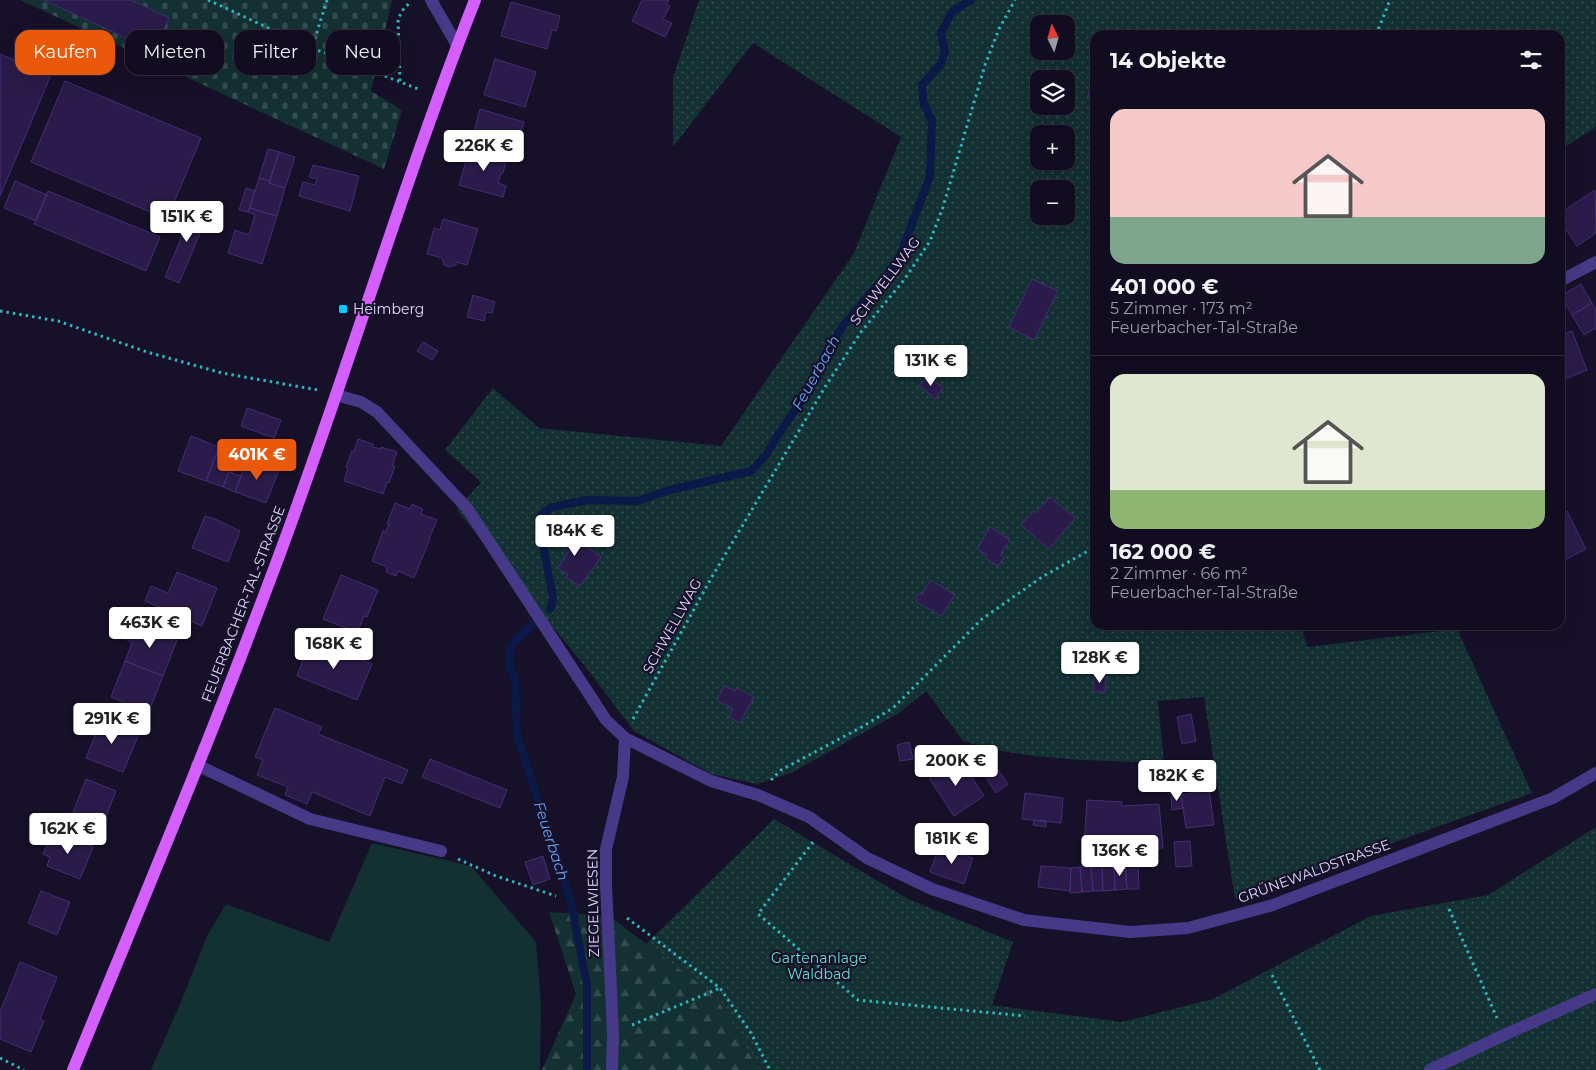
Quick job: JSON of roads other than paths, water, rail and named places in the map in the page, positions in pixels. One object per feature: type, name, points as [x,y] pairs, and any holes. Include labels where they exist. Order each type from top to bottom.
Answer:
[{"type":"main road","name":"FEUERBACHER-TAL-STRASSE","points":[[73,1070],[269,584],[438,98],[475,0]]},
{"type":"street","points":[[431,0],[457,45]]},
{"type":"street","points":[[1565,278],[1596,262]]},
{"type":"street","name":"GRÜNEWALDSTRASSE","points":[[336,394],[362,402],[377,412],[467,508],[606,720],[625,738],[711,781],[758,794],[809,817],[867,858],[932,889],[1024,920],[1130,932],[1188,928],[1273,905],[1552,798],[1596,773]]},
{"type":"street","name":"ZIEGELWIESEN","points":[[612,1070],[613,1033],[606,849],[623,776],[625,738]]},
{"type":"street","points":[[197,765],[310,819],[442,851]]},
{"type":"street","points":[[1430,1070],[1596,994]]},
{"type":"waterway","name":"Feuerbach","points":[[550,609],[553,598],[540,528],[541,515],[552,507],[588,500],[637,501],[670,490],[751,471],[766,455],[814,382],[828,349],[843,326],[898,261],[930,176],[932,120],[924,105],[922,85],[941,64],[945,51],[941,33],[952,12],[971,0]]},
{"type":"waterway","name":"Feuerbach","points":[[534,624],[520,635],[511,647],[509,654],[511,670],[515,679],[517,735],[571,902],[587,985],[587,1070]]},
{"type":"place","name":"Heimberg","points":[[343,309]]},
{"type":"park label","name":"Gartenanlage Waldbad","points":[[819,966]]}]
